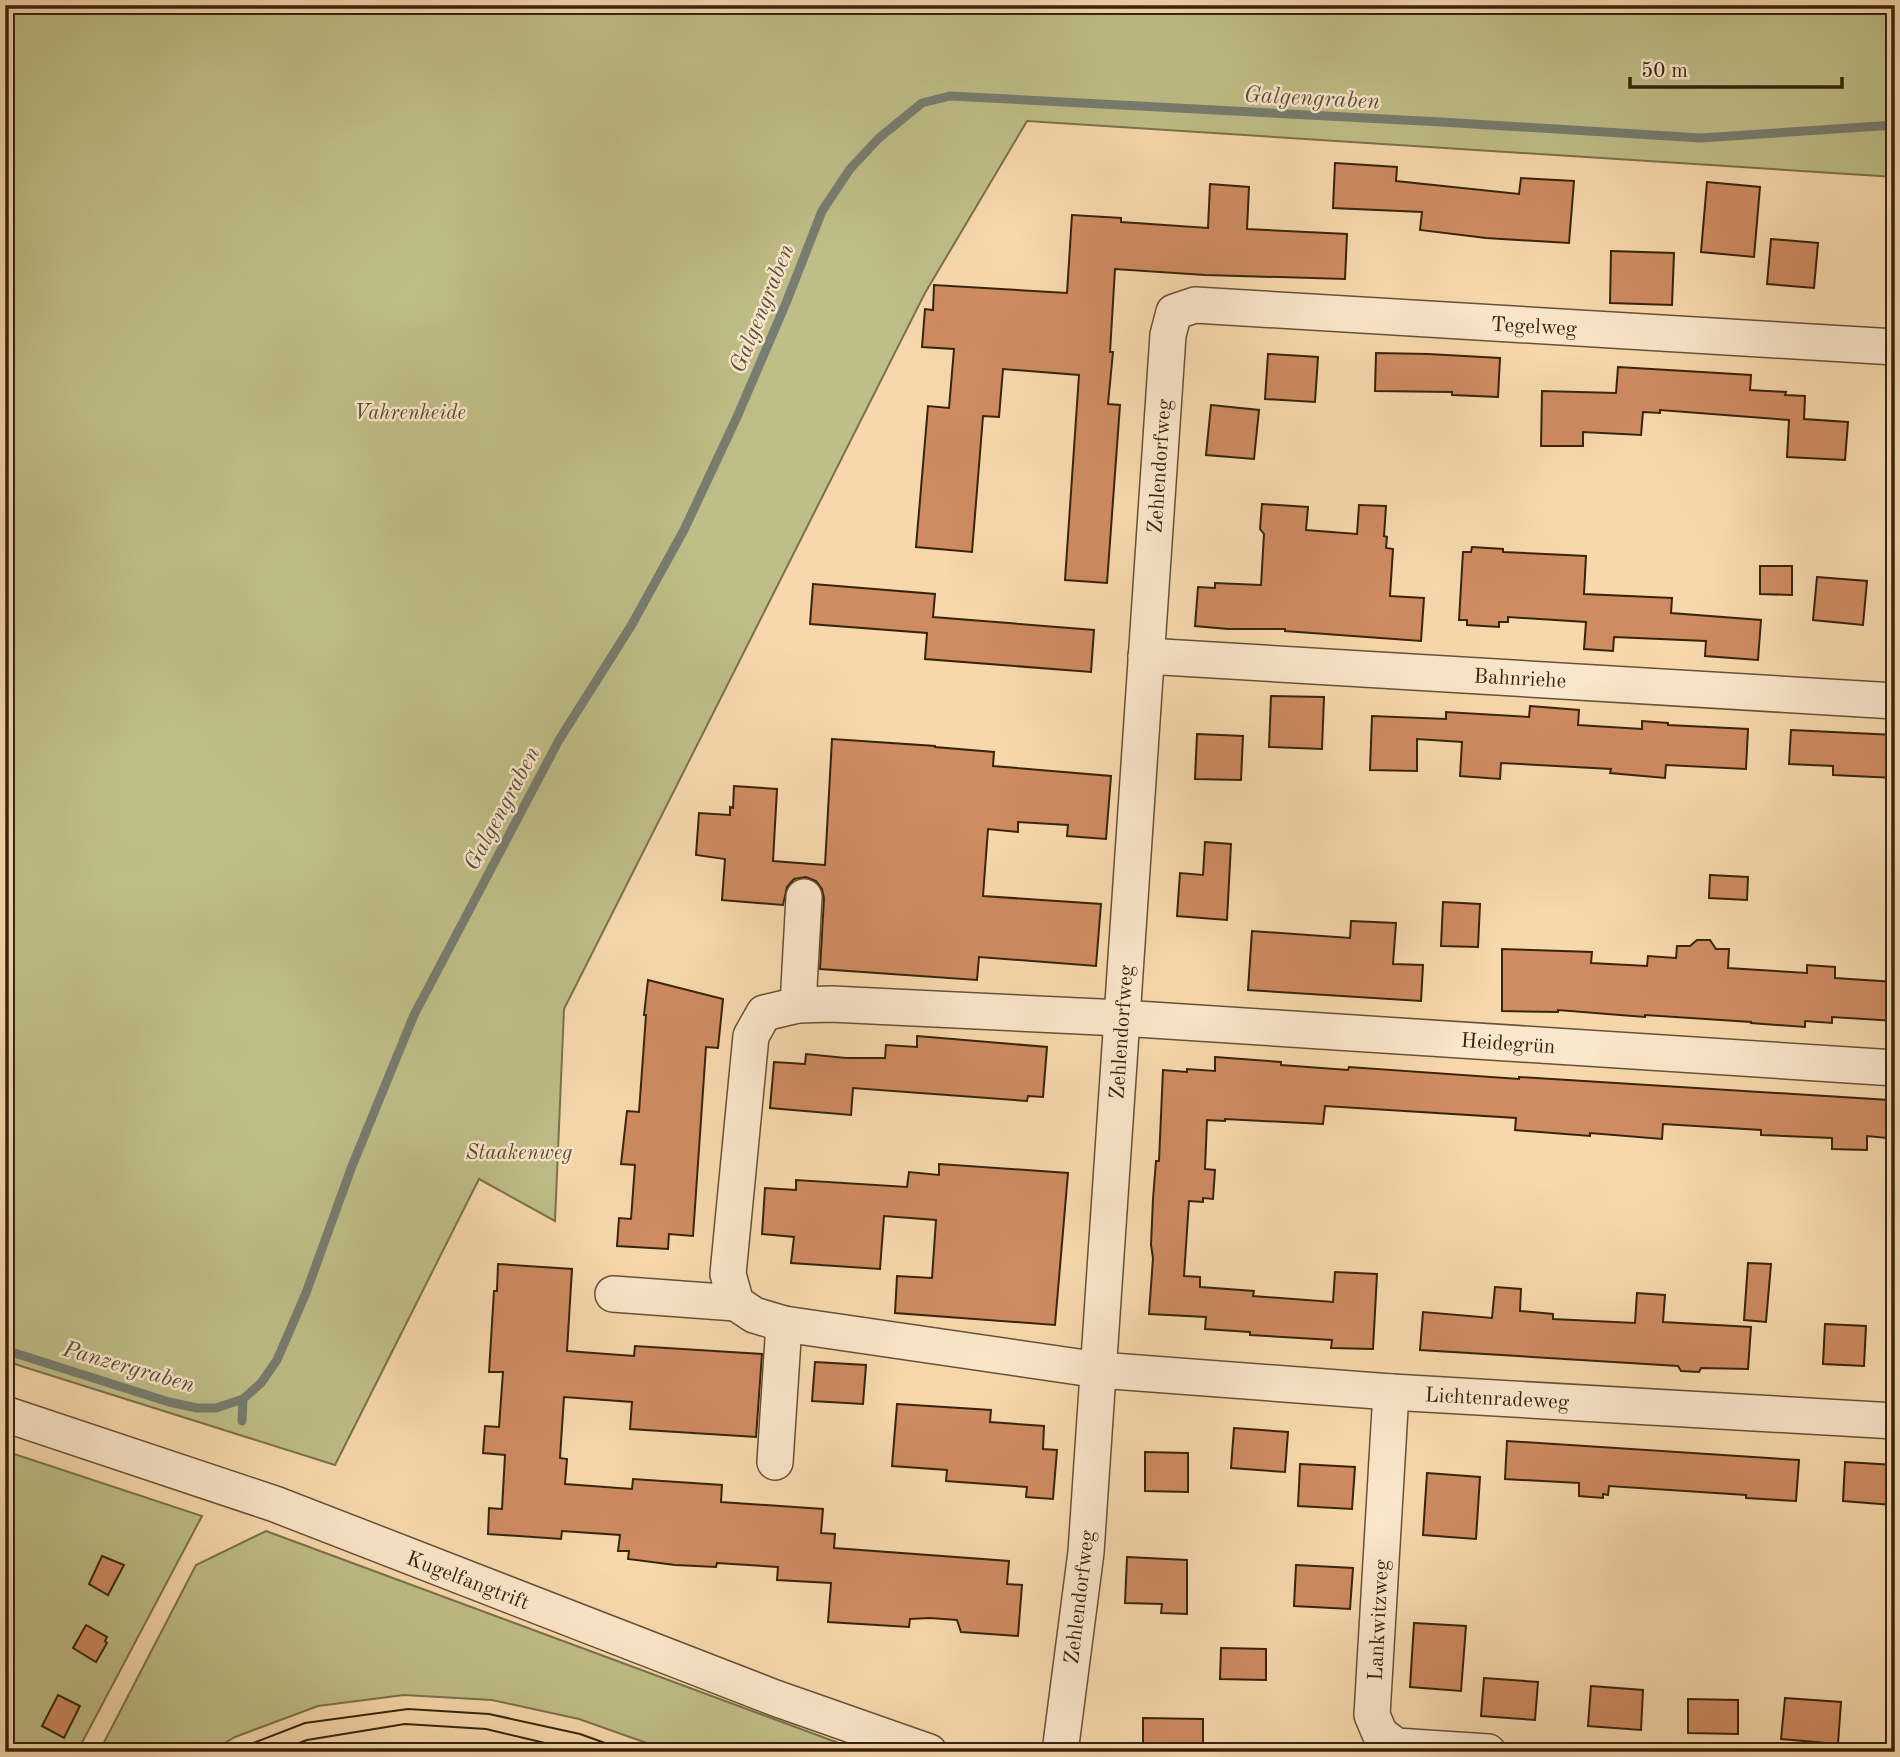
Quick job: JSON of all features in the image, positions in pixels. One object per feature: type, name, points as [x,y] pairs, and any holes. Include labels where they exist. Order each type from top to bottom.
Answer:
[{"type":"street","name":"Tegelweg","points":[[1174,312],[1195,305],[1895,347]]},
{"type":"street","name":"Zehlendorfweg","points":[[1060,1752],[1086,1552],[1168,335],[1174,312]]},
{"type":"street","name":"Bahnriehe","points":[[1146,656],[1895,701]]},
{"type":"street","points":[[798,1004],[804,897]]},
{"type":"street","points":[[736,1303],[728,1274],[751,1036],[764,1013],[798,1004],[831,1004],[1121,1018]]},
{"type":"street","name":"Heidegrün","points":[[1121,1018],[1895,1068]]},
{"type":"street","points":[[614,1294],[736,1303],[754,1315],[784,1324],[1099,1370]]},
{"type":"street","points":[[775,1462],[784,1324]]},
{"type":"street","name":"Lichtenradeweg","points":[[1099,1370],[1391,1392],[1895,1422]]},
{"type":"street","name":"Lankwitzweg","points":[[1391,1392],[1372,1716],[1380,1734],[1396,1746],[1488,1752]]},
{"type":"street","name":"Kugelfangtrift","points":[[5,1414],[275,1504],[775,1699],[929,1752]]},
{"type":"green space","name":"Vahrenheide","points":[[5,5],[1895,5],[1895,177],[1027,121],[925,293],[564,1009],[555,1221],[479,1179],[335,1465],[5,1361]]},
{"type":"green space","points":[[5,1451],[202,1516],[77,1752],[5,1752]]},
{"type":"green space","points":[[266,1531],[863,1752],[672,1752],[579,1719],[492,1700],[404,1695],[318,1706],[235,1737],[210,1752],[99,1752],[196,1565]]},
{"type":"building","points":[[1335,163],[1397,167],[1396,181],[1519,194],[1521,178],[1574,181],[1569,243],[1486,238],[1420,230],[1422,212],[1333,208]]},
{"type":"building","points":[[1707,182],[1760,187],[1754,257],[1701,252]]},
{"type":"building","points":[[1210,184],[1249,187],[1247,229],[1347,234],[1345,279],[1115,269],[1110,352],[1113,352],[1108,404],[1120,405],[1107,583],[1065,580],[1079,375],[1003,369],[999,417],[983,416],[972,552],[916,547],[928,406],[949,408],[954,349],[922,347],[925,309],[933,310],[934,285],[1067,293],[1072,215],[1121,218],[1121,222],[1208,228]]},
{"type":"building","points":[[1771,239],[1818,243],[1814,288],[1767,284]]},
{"type":"building","points":[[1611,251],[1674,253],[1672,305],[1610,303]]},
{"type":"building","points":[[1376,353],[1500,358],[1498,397],[1452,395],[1452,392],[1375,391]]},
{"type":"building","points":[[1268,354],[1318,357],[1315,402],[1265,399]]},
{"type":"building","points":[[1618,367],[1751,375],[1750,390],[1805,396],[1804,419],[1848,422],[1845,460],[1787,457],[1789,420],[1660,410],[1660,413],[1643,412],[1641,435],[1583,432],[1583,446],[1541,446],[1542,391],[1616,393]]},
{"type":"building","points":[[1211,405],[1259,410],[1254,459],[1206,455]]},
{"type":"building","points":[[1262,504],[1308,507],[1306,530],[1357,534],[1359,505],[1386,506],[1384,536],[1387,537],[1386,548],[1393,549],[1390,596],[1424,598],[1421,641],[1285,629],[1195,626],[1198,587],[1215,588],[1215,583],[1261,585],[1264,534],[1260,529]]},
{"type":"building","points":[[1472,547],[1503,549],[1503,552],[1586,556],[1584,594],[1672,598],[1671,613],[1761,620],[1758,660],[1705,656],[1706,641],[1614,637],[1613,651],[1584,649],[1586,622],[1508,617],[1508,622],[1499,622],[1499,627],[1467,625],[1467,620],[1459,620],[1463,552],[1471,552]]},
{"type":"building","points":[[1760,566],[1792,566],[1792,595],[1760,594]]},
{"type":"building","points":[[1817,577],[1867,581],[1863,625],[1813,620]]},
{"type":"building","points":[[813,584],[935,594],[933,617],[1094,630],[1091,672],[925,659],[927,633],[810,624]]},
{"type":"building","points":[[1271,696],[1324,697],[1322,749],[1269,747]]},
{"type":"building","points":[[1530,706],[1579,710],[1578,725],[1642,729],[1642,721],[1748,729],[1746,769],[1666,765],[1665,778],[1610,773],[1611,769],[1501,763],[1500,779],[1460,776],[1462,742],[1417,739],[1417,771],[1370,770],[1372,716],[1446,719],[1446,712],[1529,717]]},
{"type":"building","points":[[1791,730],[1895,735],[1895,778],[1833,775],[1833,766],[1789,764]]},
{"type":"building","points":[[1197,734],[1243,736],[1241,780],[1195,779]]},
{"type":"building","points":[[832,739],[994,752],[993,766],[1111,776],[1106,839],[1067,836],[1068,825],[1018,822],[1018,832],[988,829],[983,896],[1101,904],[1096,966],[979,957],[977,980],[820,969],[824,898],[816,881],[806,877],[794,879],[787,887],[783,905],[722,900],[725,859],[696,855],[699,813],[730,815],[734,786],[777,789],[773,861],[825,865]]},
{"type":"building","points":[[1205,842],[1231,844],[1227,920],[1177,916],[1180,873],[1203,875]]},
{"type":"building","points":[[1710,875],[1748,877],[1747,900],[1709,898]]},
{"type":"building","points":[[1443,902],[1480,904],[1478,947],[1441,946]]},
{"type":"building","points":[[1351,921],[1396,923],[1393,964],[1423,965],[1421,1001],[1248,990],[1252,931],[1350,938]]},
{"type":"building","points":[[1697,940],[1710,940],[1716,949],[1729,949],[1728,968],[1807,973],[1807,965],[1835,967],[1835,978],[1895,982],[1895,1021],[1832,1017],[1832,1023],[1805,1021],[1805,1027],[1558,1010],[1502,1011],[1502,949],[1592,952],[1591,963],[1647,966],[1648,956],[1676,958],[1677,946],[1690,946]]},
{"type":"building","points":[[648,980],[723,999],[718,1048],[706,1047],[693,1236],[669,1234],[668,1249],[617,1246],[619,1218],[631,1219],[635,1165],[621,1164],[627,1111],[639,1112]]},
{"type":"building","points":[[917,1036],[1047,1047],[1043,1097],[1028,1096],[1027,1101],[853,1088],[851,1115],[770,1108],[774,1062],[805,1064],[806,1054],[885,1058],[886,1045],[917,1047]]},
{"type":"building","points":[[1215,1057],[1348,1070],[1349,1067],[1889,1100],[1887,1138],[1867,1136],[1867,1150],[1832,1149],[1832,1138],[1761,1135],[1761,1130],[1663,1124],[1662,1139],[1590,1133],[1590,1136],[1515,1130],[1516,1118],[1325,1106],[1323,1124],[1207,1120],[1205,1169],[1215,1170],[1213,1199],[1203,1198],[1203,1202],[1189,1201],[1184,1276],[1200,1277],[1200,1287],[1254,1291],[1253,1296],[1333,1302],[1335,1272],[1377,1274],[1373,1349],[1331,1348],[1332,1340],[1205,1329],[1206,1317],[1149,1314],[1153,1199],[1156,1161],[1159,1161],[1163,1070],[1215,1071]]},
{"type":"building","points":[[939,1164],[1068,1173],[1055,1325],[895,1313],[897,1276],[932,1278],[936,1220],[884,1216],[880,1269],[791,1263],[794,1237],[762,1234],[765,1188],[796,1190],[796,1180],[907,1187],[909,1172],[939,1175]]},
{"type":"building","points":[[1748,1263],[1771,1264],[1766,1322],[1744,1320]]},
{"type":"building","points":[[498,1264],[572,1269],[567,1351],[634,1356],[635,1346],[762,1354],[756,1437],[630,1429],[632,1402],[564,1397],[560,1458],[567,1459],[565,1484],[632,1489],[633,1479],[722,1485],[721,1502],[823,1509],[821,1533],[835,1534],[834,1548],[1009,1561],[1007,1584],[1022,1585],[1018,1636],[961,1632],[957,1620],[930,1618],[910,1619],[909,1627],[828,1622],[831,1583],[777,1580],[778,1567],[717,1563],[716,1567],[675,1565],[628,1559],[629,1551],[618,1551],[620,1535],[562,1531],[561,1539],[488,1534],[489,1508],[502,1509],[505,1455],[483,1453],[485,1426],[499,1427],[503,1372],[489,1372]]},
{"type":"building","points":[[1495,1287],[1521,1289],[1520,1311],[1553,1314],[1553,1319],[1635,1323],[1637,1293],[1665,1295],[1663,1322],[1751,1327],[1748,1369],[1701,1368],[1699,1372],[1681,1371],[1678,1366],[1420,1350],[1423,1312],[1492,1318]]},
{"type":"building","points":[[1825,1324],[1866,1326],[1864,1366],[1823,1364]]},
{"type":"building","points":[[815,1362],[866,1365],[863,1404],[812,1401]]},
{"type":"building","points":[[897,1404],[991,1410],[990,1422],[1044,1426],[1043,1449],[1057,1450],[1053,1499],[1026,1497],[1027,1487],[946,1481],[947,1470],[892,1466]]},
{"type":"building","points":[[1234,1428],[1288,1432],[1285,1472],[1231,1468]]},
{"type":"building","points":[[1507,1441],[1799,1460],[1796,1501],[1609,1486],[1608,1495],[1603,1494],[1603,1498],[1579,1496],[1579,1483],[1505,1479]]},
{"type":"building","points":[[1145,1452],[1188,1453],[1188,1492],[1145,1491]]},
{"type":"building","points":[[1845,1462],[1895,1465],[1895,1494],[1892,1505],[1843,1501]]},
{"type":"building","points":[[1300,1464],[1355,1467],[1352,1509],[1298,1506]]},
{"type":"building","points":[[1427,1473],[1480,1477],[1476,1539],[1423,1535]]},
{"type":"building","points":[[102,1556],[124,1565],[108,1595],[89,1584]]},
{"type":"building","points":[[1127,1557],[1187,1560],[1187,1614],[1161,1613],[1162,1604],[1125,1603]]},
{"type":"building","points":[[1296,1565],[1353,1568],[1350,1609],[1294,1606]]},
{"type":"building","points":[[1414,1623],[1466,1626],[1461,1691],[1410,1687]]},
{"type":"building","points":[[86,1625],[107,1637],[107,1643],[96,1662],[73,1648]]},
{"type":"building","points":[[1221,1648],[1266,1649],[1266,1680],[1220,1679]]},
{"type":"building","points":[[1484,1678],[1538,1682],[1535,1720],[1481,1716]]},
{"type":"building","points":[[1591,1686],[1643,1690],[1641,1730],[1588,1726]]},
{"type":"building","points":[[58,1695],[80,1706],[64,1738],[42,1726]]},
{"type":"building","points":[[1785,1698],[1841,1702],[1838,1744],[1781,1739]]},
{"type":"building","points":[[1688,1699],[1738,1700],[1738,1734],[1688,1733]]},
{"type":"building","points":[[1143,1718],[1203,1719],[1203,1752],[1143,1752]]},
{"type":"waterway","name":"Galgengraben","points":[[242,1421],[243,1399],[261,1383],[277,1360],[306,1293],[352,1166],[414,1015],[559,740],[631,626],[684,530],[737,417],[822,211],[850,169],[879,138],[922,103],[950,96],[1701,138],[1895,125]]},
{"type":"waterway","name":"Panzergraben","points":[[5,1350],[169,1402],[197,1408],[216,1408],[243,1399]]},
{"type":"tram line","points":[[230,1752],[305,1723],[408,1709],[489,1714],[580,1734],[630,1752]]},
{"type":"tram line","points":[[275,1752],[307,1740],[405,1724],[486,1729],[583,1752]]},
{"type":"park label","name":"Staakenweg","points":[[519,1152]]}]
